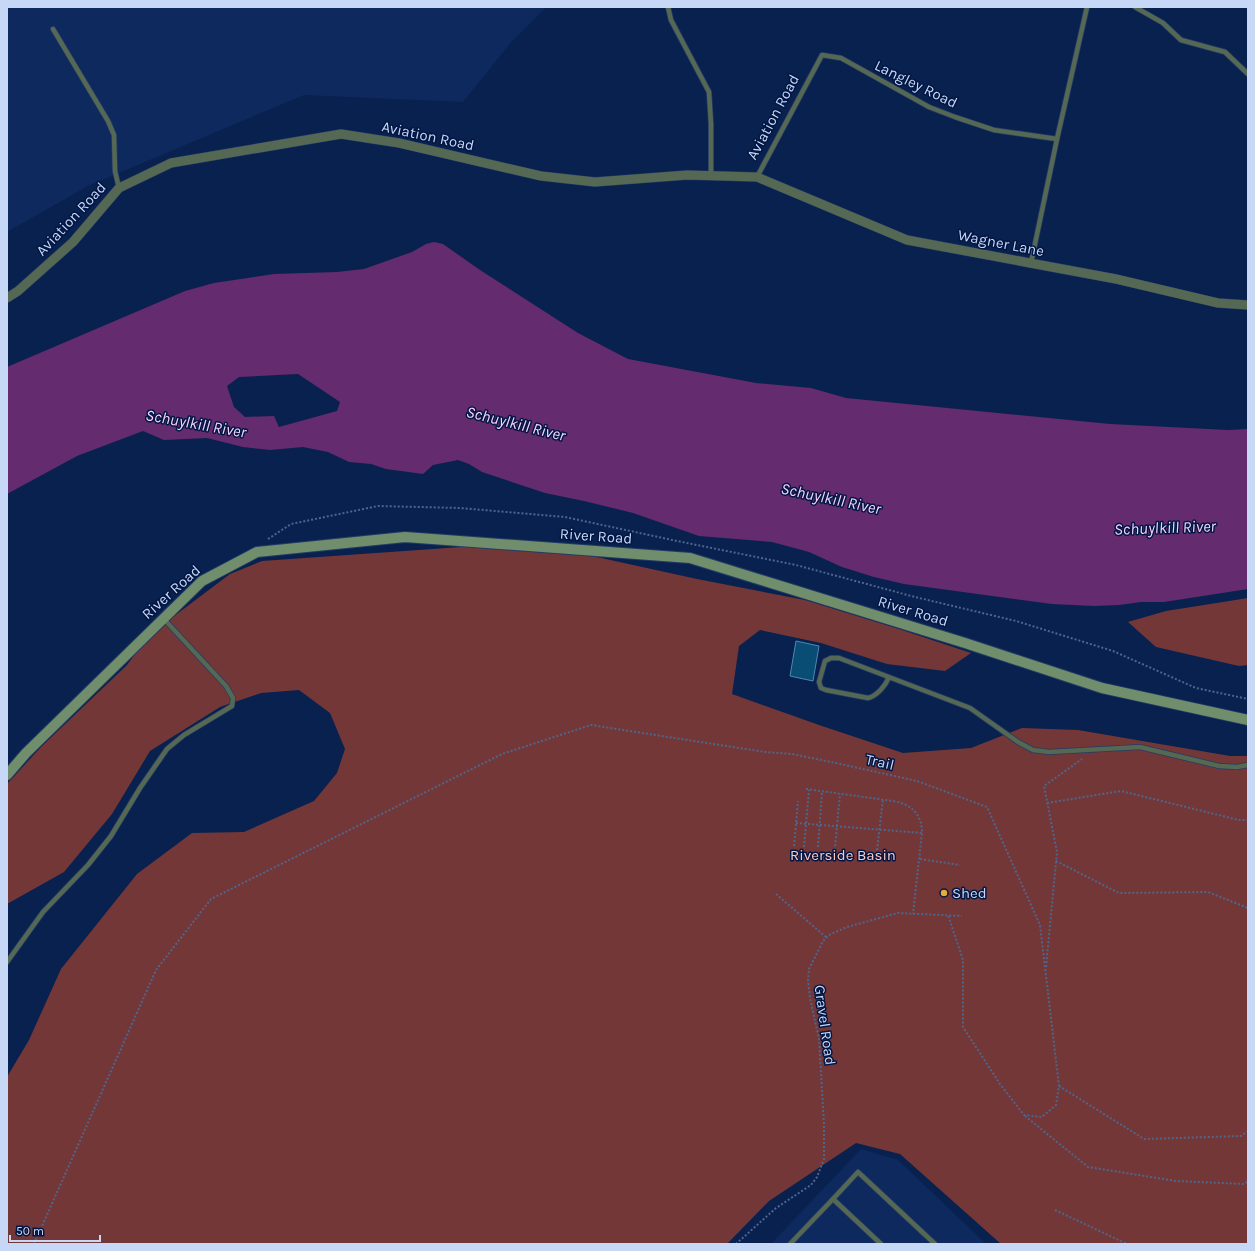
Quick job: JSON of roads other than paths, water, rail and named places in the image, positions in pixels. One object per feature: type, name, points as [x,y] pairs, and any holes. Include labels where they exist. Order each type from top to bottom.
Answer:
[{"type":"street","name":"Aviation Road","points":[[7,298],[18,291],[73,242],[119,188],[171,163],[340,134],[399,143],[541,176],[595,182],[687,174],[757,177]]},
{"type":"street","name":"Wagner Lane","points":[[757,177],[907,240],[1116,280],[1218,303],[1248,305]]},
{"type":"street","name":"River Road","points":[[7,775],[26,753],[202,580],[257,552],[405,537],[690,558],[965,643],[1102,688],[1248,720]]},
{"type":"lane","points":[[668,7],[671,20],[709,92],[712,124],[712,176]]},
{"type":"lane","points":[[1031,263],[1087,7]]},
{"type":"lane","points":[[1135,7],[1163,23],[1181,40],[1225,52],[1248,74]]},
{"type":"lane","points":[[53,29],[108,121],[114,135],[115,171],[119,188]]},
{"type":"lane","name":"Langley Road","points":[[822,55],[841,58],[929,107],[994,130],[1057,139]]},
{"type":"lane","name":"Aviation Road","points":[[757,177],[822,55]]},
{"type":"lane","points":[[7,962],[43,912],[88,865],[111,836],[166,749],[184,735],[232,706],[233,698],[226,686],[163,618]]},
{"type":"lane","points":[[889,677],[887,682],[877,693],[873,697],[868,698],[826,690],[821,688],[819,682],[825,661],[831,658],[839,658],[889,677],[970,708],[1018,742],[1033,750],[1049,752],[1140,747],[1219,766],[1237,767],[1248,765]]},
{"type":"lane","points":[[790,1244],[858,1172],[935,1244]]},
{"type":"lane","points":[[833,1199],[881,1244]]},
{"type":"water","name":"Schuylkill River","points":[[434,242],[443,244],[480,270],[578,333],[628,359],[756,383],[811,388],[846,398],[1110,424],[1228,430],[1248,429],[1248,589],[1164,602],[1141,602],[1094,606],[1052,604],[904,584],[842,567],[809,552],[772,542],[699,536],[633,513],[545,493],[482,472],[469,464],[458,460],[433,465],[423,474],[386,469],[371,464],[349,462],[328,452],[303,447],[270,450],[243,447],[207,438],[164,440],[143,431],[77,456],[7,494],[7,367],[185,291],[214,283],[274,274],[337,272],[364,269],[412,252],[426,244]],"holes":[[[298,374],[340,402],[337,411],[279,427],[274,416],[245,417],[234,407],[227,386],[239,377]]]},
{"type":"place","name":"Shed","points":[[944,893]]},
{"type":"park label","name":"Riverside Basin","points":[[843,855]]}]
